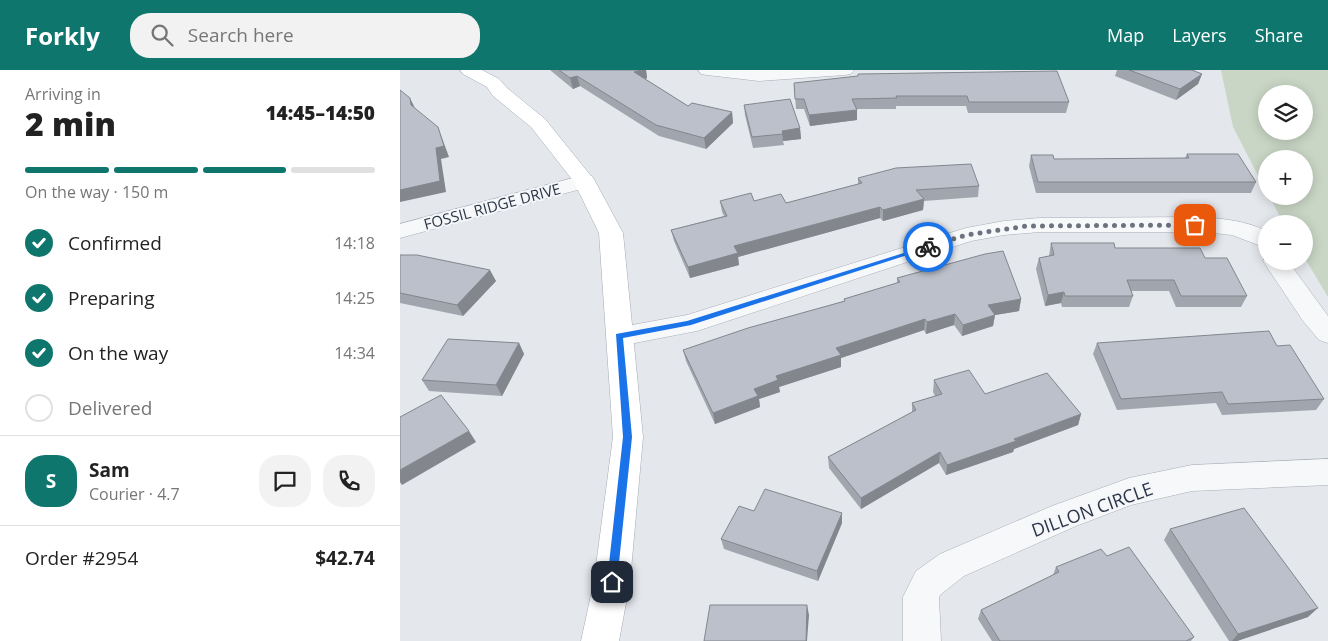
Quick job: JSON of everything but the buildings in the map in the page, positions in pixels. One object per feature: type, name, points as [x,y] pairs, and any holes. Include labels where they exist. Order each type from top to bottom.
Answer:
[{"type":"main road","points":[[469,70],[492,83],[500,92],[538,123],[584,181],[611,233],[628,437],[612,582],[600,641]]},
{"type":"street","points":[[707,70],[727,74],[757,76],[845,70]]},
{"type":"street","name":"FOSSIL RIDGE DRIVE","points":[[400,230],[584,181]]},
{"type":"street","points":[[619,336],[688,324],[966,235],[1006,228],[1027,226],[1214,224],[1251,233],[1258,237]]},
{"type":"street","points":[[1281,270],[1312,315],[1328,332]]},
{"type":"street","name":"DILLON CIRCLE","points":[[922,641],[922,597],[928,583],[952,565],[1064,516],[1129,492],[1192,478],[1328,472]]},
{"type":"green space","points":[[1221,70],[1328,70],[1328,297],[1312,270],[1313,215],[1279,215],[1274,205],[1313,205],[1313,150],[1258,150],[1258,175],[1233,127]]},
{"type":"way so far","points":[[928,247],[966,235],[1027,226],[1195,225]]},
{"type":"route","points":[[612,582],[628,437],[619,336],[688,324],[928,247]]}]
